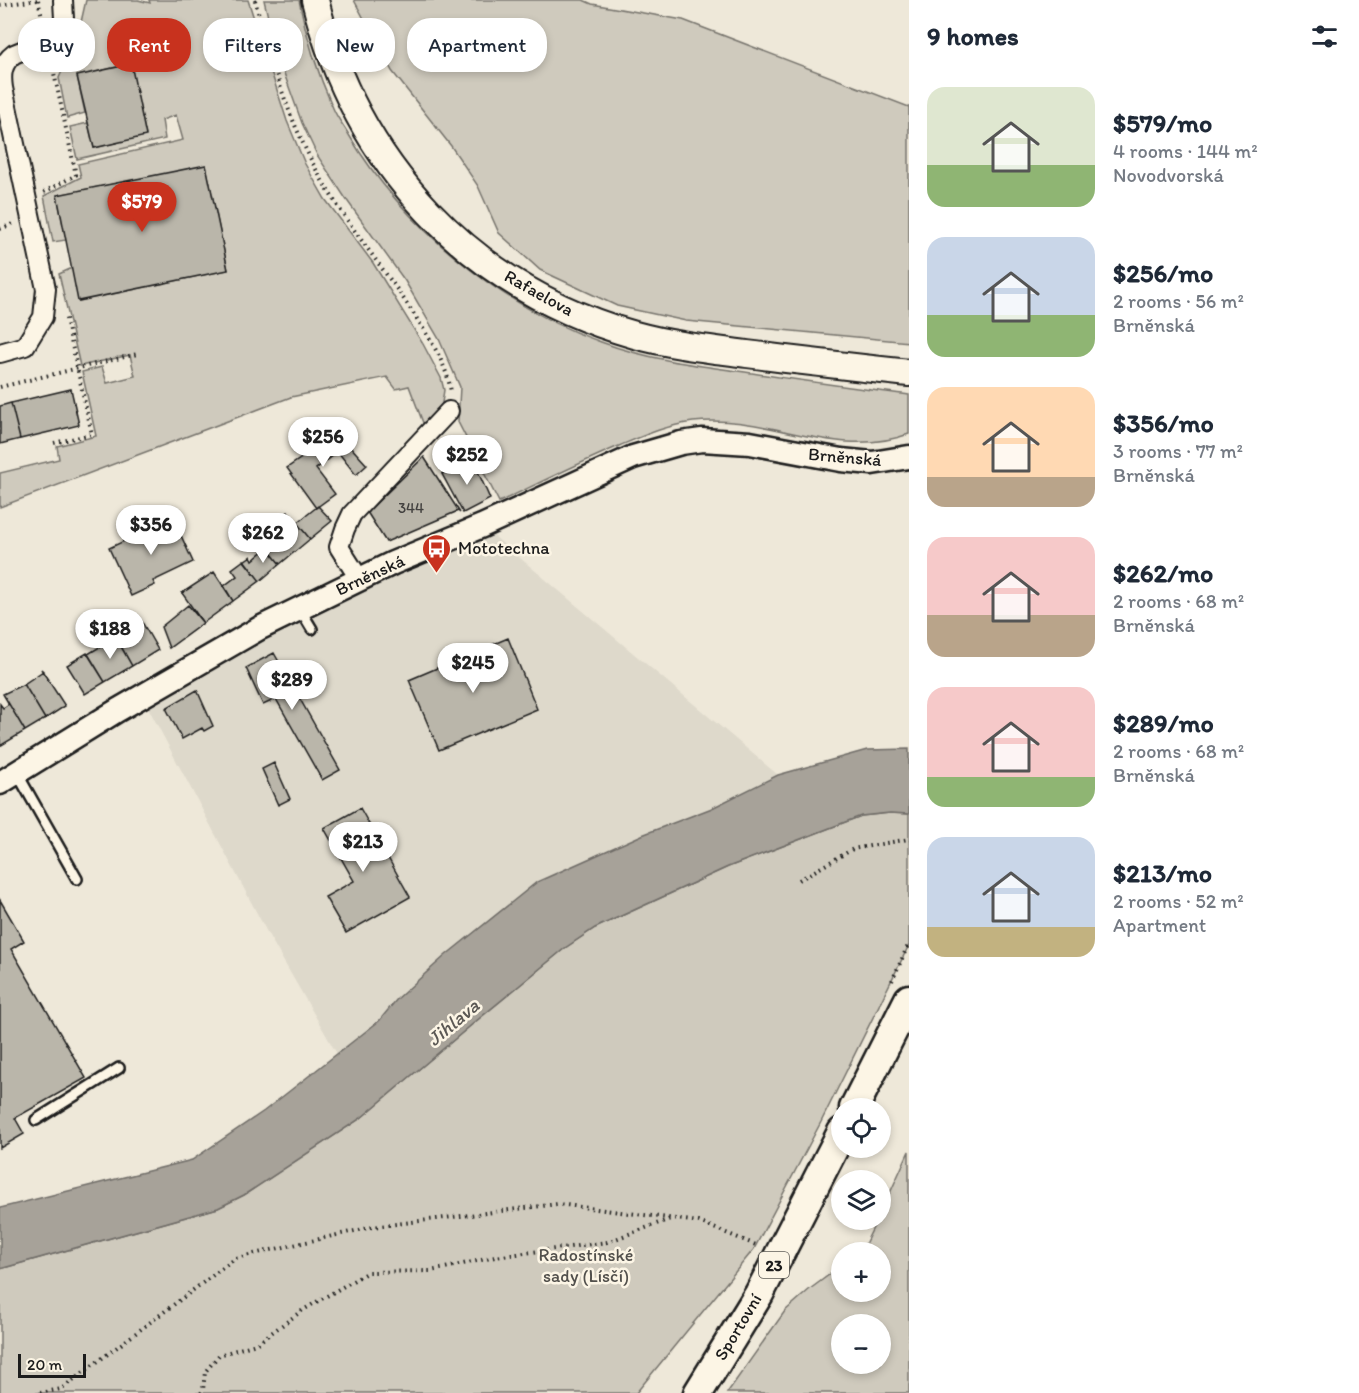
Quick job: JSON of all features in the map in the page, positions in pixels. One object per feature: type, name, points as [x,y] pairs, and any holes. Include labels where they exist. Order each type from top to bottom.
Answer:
[{"type":"main road","name":"Rafaelova","points":[[315,0],[340,79],[386,162],[445,228],[500,273],[552,303],[636,335],[706,348],[909,373]]},
{"type":"main road","points":[[859,1098],[909,999]]},
{"type":"main road","name":"Sportovní","points":[[698,1393],[759,1294],[831,1153]]},
{"type":"street","points":[[63,0],[64,18]]},
{"type":"street","points":[[0,353],[25,346],[43,317],[46,289],[1,73],[8,58],[18,52]]},
{"type":"street","points":[[360,580],[339,547],[352,514],[449,411]]},
{"type":"street","name":"Brněnská","points":[[9,778],[238,640],[393,563],[482,526],[605,468],[648,452],[702,440],[750,443],[841,460],[872,463],[909,457]]},
{"type":"lane","points":[[300,609],[312,629]]},
{"type":"lane","points":[[9,778],[77,879]]},
{"type":"lane","points":[[36,1120],[119,1068]]},
{"type":"path","points":[[0,5],[38,0],[42,18]]},
{"type":"path","points":[[255,0],[273,68],[305,150],[327,188],[396,285],[439,356],[449,381],[451,394],[449,411]]},
{"type":"path","points":[[39,195],[76,175],[54,72]]},
{"type":"path","points":[[54,443],[92,434],[64,311]]},
{"type":"path","points":[[0,387],[137,354]]},
{"type":"path","points":[[799,880],[853,849],[909,839]]},
{"type":"path","points":[[40,1393],[61,1389],[236,1258],[372,1227],[558,1204],[674,1218],[712,1226],[759,1247]]},
{"type":"path","points":[[201,1393],[205,1372],[219,1355],[256,1344],[303,1310],[368,1272],[431,1270],[495,1257],[608,1242],[674,1218]]},
{"type":"shaded area","points":[[482,526],[778,775],[712,808],[642,835],[397,999],[379,1021],[337,1054],[268,934],[142,696]]},
{"type":"green space","points":[[86,0],[138,0],[150,3],[149,0],[248,0],[254,18],[203,18],[203,72],[271,72],[287,121],[305,164],[325,199],[373,263],[423,344],[441,378],[444,390],[441,409],[425,428],[409,386],[396,389],[387,377],[291,397],[0,507],[0,473],[59,459],[57,446],[96,436],[82,372],[102,367],[107,383],[135,376],[130,355],[80,366],[59,274],[72,268],[79,301],[228,270],[206,166],[57,195],[66,240],[53,242],[44,196],[81,177],[78,164],[183,140],[176,115],[162,120],[165,139],[77,159],[70,127],[88,123],[94,148],[146,135],[132,72],[191,72],[191,18],[107,18],[107,69],[95,72],[95,18],[82,18]]},
{"type":"green space","points":[[264,0],[299,0],[303,18],[268,18]]},
{"type":"green space","points":[[354,0],[583,0],[592,4],[683,20],[909,107],[909,342],[686,321],[617,306],[540,270],[499,233],[478,186],[451,146],[393,72],[395,72],[395,18],[364,18]]},
{"type":"green space","points":[[303,18],[315,61],[315,72],[319,72],[333,108],[371,169],[426,231],[458,260],[492,285],[527,308],[564,327],[601,342],[656,358],[909,395],[909,434],[881,441],[854,442],[827,440],[748,424],[721,421],[683,423],[655,431],[619,446],[499,502],[458,422],[460,387],[439,339],[405,281],[317,155],[302,123],[284,72],[303,72]]},
{"type":"green space","points":[[62,72],[95,72],[77,76],[85,113],[67,118],[59,78]]},
{"type":"green space","name":"Radostínské sady (Lísčí)","points":[[909,814],[909,945],[821,1122],[754,1249],[636,1393],[0,1393],[0,1269],[218,1208],[244,1195],[361,1118],[565,948],[595,928],[728,867],[861,816]]},
{"type":"green space","points":[[909,1151],[909,1393],[727,1393],[785,1311],[831,1273],[831,1302],[891,1302],[891,1242],[866,1242],[872,1230],[891,1230],[891,1191]]},
{"type":"water","name":"Jihlava","points":[[909,749],[909,814],[861,816],[728,867],[595,928],[565,948],[361,1118],[244,1195],[218,1208],[0,1269],[0,1208],[192,1160],[264,1111],[379,1021],[397,999],[446,955],[537,882],[642,835],[712,808],[778,775],[867,750]]},
{"type":"building","points":[[107,69],[107,72],[133,72],[146,136],[94,148],[77,76]]},
{"type":"building","points":[[206,165],[228,270],[78,301],[57,195]]},
{"type":"building","points":[[71,389],[79,425],[20,439],[11,403]]},
{"type":"building","points":[[11,403],[20,439],[0,444],[0,406]]},
{"type":"building","points":[[338,433],[367,465],[356,475],[338,452],[316,469],[335,494],[316,508],[287,468]]},
{"type":"building","points":[[424,457],[460,513],[458,511],[386,542],[367,512]]},
{"type":"building","points":[[472,458],[490,499],[463,513],[442,474]]},
{"type":"building","points":[[318,506],[332,521],[310,539],[297,523]]},
{"type":"building","points":[[288,512],[310,539],[280,564],[259,538]]},
{"type":"building","points":[[173,518],[193,562],[153,581],[155,585],[131,596],[109,548]]},
{"type":"building","points":[[267,548],[280,564],[260,581],[244,561],[251,556],[253,560]]},
{"type":"building","points":[[244,560],[260,581],[233,601],[224,586],[237,576],[232,569]]},
{"type":"building","points":[[214,572],[233,601],[203,623],[182,593]]},
{"type":"building","points":[[188,605],[203,623],[169,648],[161,627]]},
{"type":"building","points":[[142,622],[158,650],[132,666],[111,629],[120,624],[125,633]]},
{"type":"building","points":[[116,637],[132,666],[105,682],[88,654]]},
{"type":"building","points":[[508,638],[537,709],[439,750],[409,680]]},
{"type":"building","points":[[87,653],[105,682],[85,694],[67,665]]},
{"type":"building","points":[[274,653],[340,770],[322,780],[276,699],[263,705],[246,668]]},
{"type":"building","points":[[43,671],[65,706],[45,719],[24,684]]},
{"type":"building","points":[[24,684],[45,719],[25,731],[3,694]]},
{"type":"building","points":[[197,690],[213,726],[204,731],[202,728],[182,739],[166,708]]},
{"type":"building","points":[[0,704],[3,708],[9,704],[25,731],[0,746]]},
{"type":"building","points":[[274,763],[290,799],[278,805],[262,769]]},
{"type":"building","points":[[360,808],[410,897],[346,933],[325,897],[354,881],[324,828]]},
{"type":"building","points":[[0,900],[24,941],[11,949],[86,1078],[15,1118],[24,1134],[0,1148]]},
{"type":"place","name":"Mototechna","points":[[437,574]]}]
